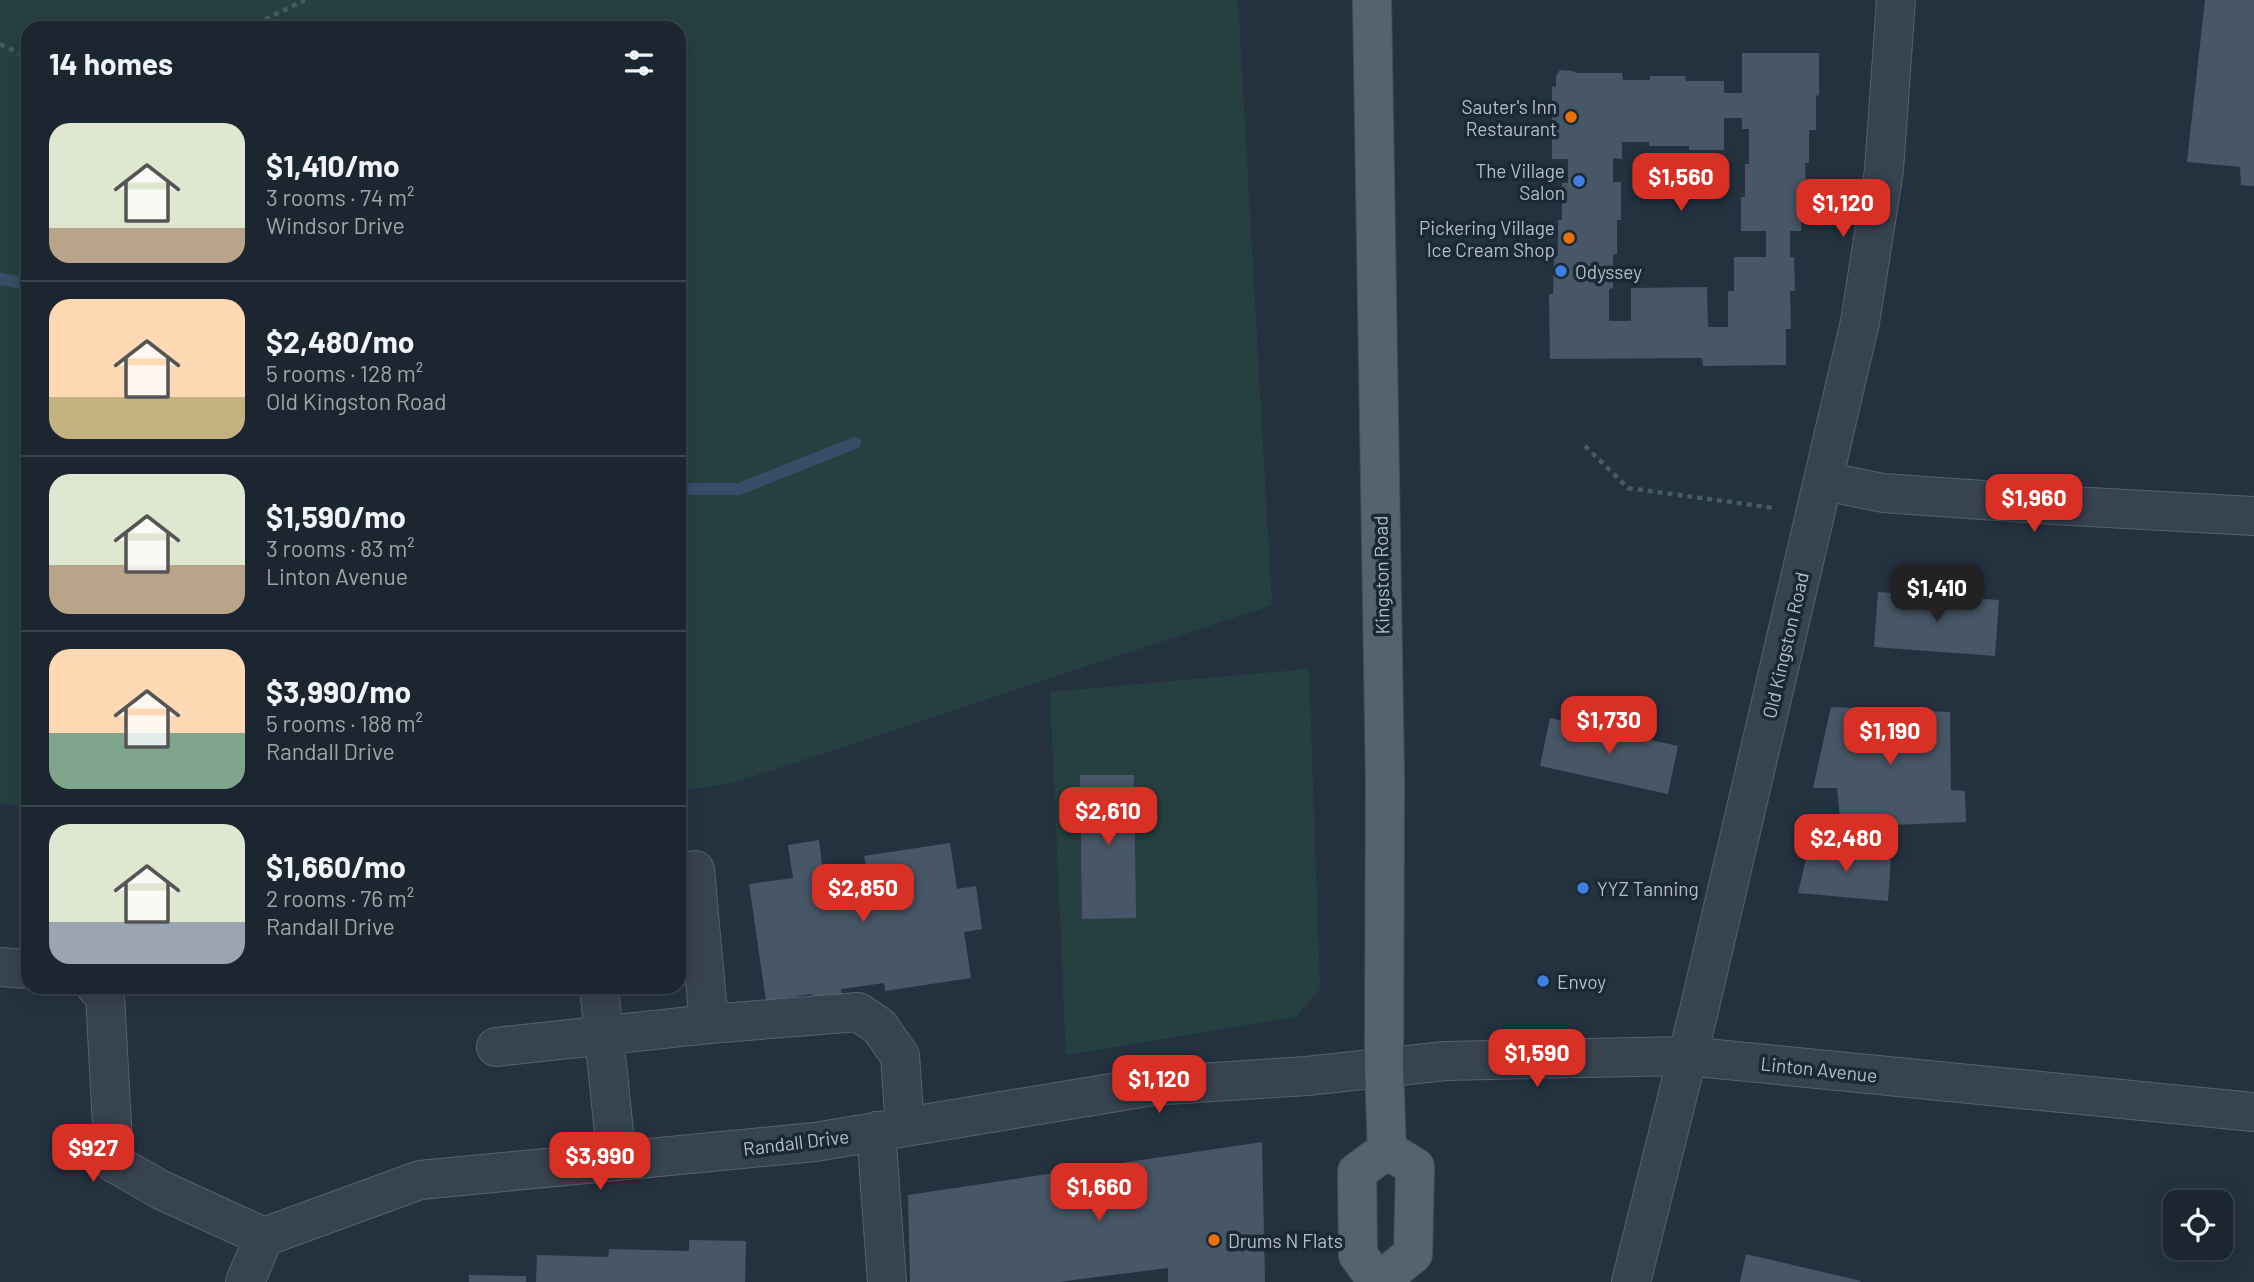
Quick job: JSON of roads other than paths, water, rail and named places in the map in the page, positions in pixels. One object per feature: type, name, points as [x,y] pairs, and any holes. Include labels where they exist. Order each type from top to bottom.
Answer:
[{"type":"main road","name":"Kingston Road","points":[[1372,0],[1385,780],[1384,1068],[1387,1150]]},
{"type":"main road","points":[[1387,1150],[1415,1167],[1413,1254],[1379,1282],[1358,1255],[1357,1172],[1387,1150]]},
{"type":"street","name":"Old Kingston Road","points":[[1631,1282],[1699,1010],[1860,322],[1884,170],[1896,0]]},
{"type":"street","points":[[1824,481],[1883,493],[2254,516]]},
{"type":"street","points":[[686,872],[695,870],[709,1024]]},
{"type":"street","points":[[0,967],[21,968]]},
{"type":"street","points":[[102,994],[114,1163],[162,1190],[264,1237],[244,1282]]},
{"type":"street","points":[[599,994],[617,1161]]},
{"type":"street","points":[[496,1047],[709,1024],[858,1012],[879,1026],[900,1056],[890,1129],[887,1282]]},
{"type":"street","name":"Linton Avenue","points":[[1384,1068],[1445,1061],[1686,1056],[2254,1112]]},
{"type":"street","name":"Randall Drive","points":[[264,1237],[420,1180],[815,1142],[1153,1086],[1384,1068]]},
{"type":"waterway","points":[[0,279],[21,283]]},
{"type":"waterway","points":[[686,489],[739,489],[855,443]]},
{"type":"place","name":"Sauter's Inn Restaurant","points":[[1571,117]]},
{"type":"place","name":"The Village Salon","points":[[1579,181]]},
{"type":"place","name":"Pickering Village Ice Cream Shop","points":[[1569,238]]},
{"type":"place","name":"Odyssey","points":[[1561,271]]},
{"type":"place","name":"YYZ Tanning","points":[[1583,888]]},
{"type":"place","name":"Envoy","points":[[1543,981]]},
{"type":"place","name":"Drums N Flats","points":[[1214,1240]]}]
